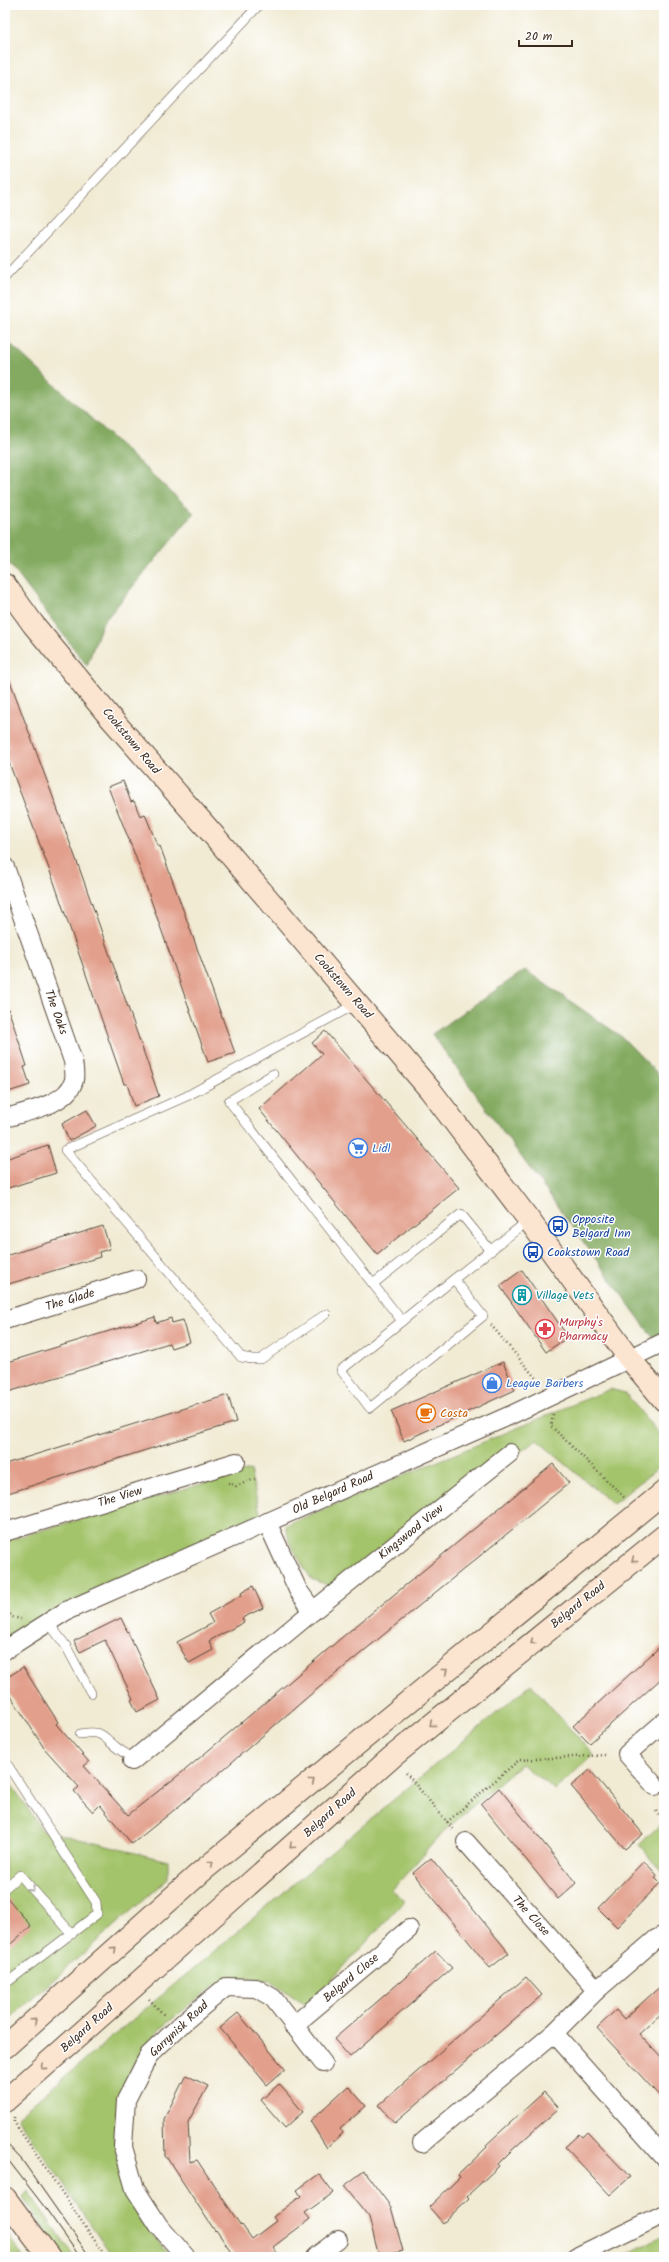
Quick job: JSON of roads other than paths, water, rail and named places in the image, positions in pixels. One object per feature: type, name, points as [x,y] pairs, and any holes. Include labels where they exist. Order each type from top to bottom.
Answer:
[{"type":"main road","name":"Cookstown Road","points":[[5,585],[33,624],[109,716],[221,844],[431,1091],[529,1220],[629,1358],[664,1400]]},
{"type":"main road","points":[[5,2047],[201,1872],[664,1492]]},
{"type":"main road","name":"Belgard Road","points":[[9,2095],[392,1757],[664,1536]]},
{"type":"main road","points":[[5,2198],[49,2257]]},
{"type":"street","name":"The Oaks","points":[[5,867],[73,1061],[74,1080],[66,1093],[51,1104],[5,1118]]},
{"type":"street","name":"The Glade","points":[[5,1320],[136,1279]]},
{"type":"street","name":"Old Belgard Road","points":[[7,1644],[48,1622],[66,1610],[511,1415],[664,1342]]},
{"type":"street","name":"Kingswood View","points":[[133,1760],[312,1611],[510,1453]]},
{"type":"street","name":"The View","points":[[5,1532],[236,1462]]},
{"type":"street","points":[[266,1522],[298,1590],[312,1611]]},
{"type":"street","points":[[655,1786],[627,1754],[664,1722]]},
{"type":"street","name":"The Close","points":[[459,1836],[597,1990]]},
{"type":"street","name":"Belgard Close","points":[[293,2026],[409,1929]]},
{"type":"street","points":[[422,2144],[554,2033],[597,1990],[656,1939],[664,1935]]},
{"type":"street","name":"Garrynisk Road","points":[[186,2257],[159,2226],[135,2189],[122,2147],[126,2100],[149,2055],[186,2020],[226,1987],[256,1988],[273,1998],[293,2026],[323,2063]]},
{"type":"street","points":[[554,2033],[664,2157]]},
{"type":"street","points":[[576,2257],[664,2214]]},
{"type":"street","points":[[315,2257],[338,2240]]},
{"type":"lane","points":[[5,277],[259,5]]},
{"type":"lane","points":[[326,1314],[261,1358],[252,1360],[241,1357],[65,1150],[187,1096],[356,1004]]},
{"type":"lane","points":[[273,1074],[229,1101],[402,1321]]},
{"type":"lane","points":[[373,1284],[461,1214],[491,1251]]},
{"type":"lane","points":[[454,1279],[483,1316],[370,1408],[341,1370],[454,1279],[529,1220]]},
{"type":"lane","points":[[48,1622],[66,1646],[91,1693]]},
{"type":"lane","points":[[80,1734],[89,1733],[104,1735],[133,1760]]},
{"type":"lane","points":[[5,1761],[96,1902],[97,1914],[5,1984]]},
{"type":"lane","points":[[5,1888],[20,1875],[72,1934]]},
{"type":"tram line","points":[[5,2142],[22,2160],[90,2257]]},
{"type":"tram line","points":[[5,2156],[46,2209],[80,2257]]},
{"type":"place","name":"Lidl","points":[[358,1148]]},
{"type":"place","name":"Opposite Belgard Inn","points":[[558,1226]]},
{"type":"place","name":"Cookstown Road","points":[[533,1252]]},
{"type":"place","name":"Village Vets","points":[[522,1295]]},
{"type":"place","name":"Murphy's Pharmacy","points":[[545,1329]]},
{"type":"place","name":"League Barbers","points":[[492,1383]]},
{"type":"place","name":"Costa","points":[[426,1413]]}]
